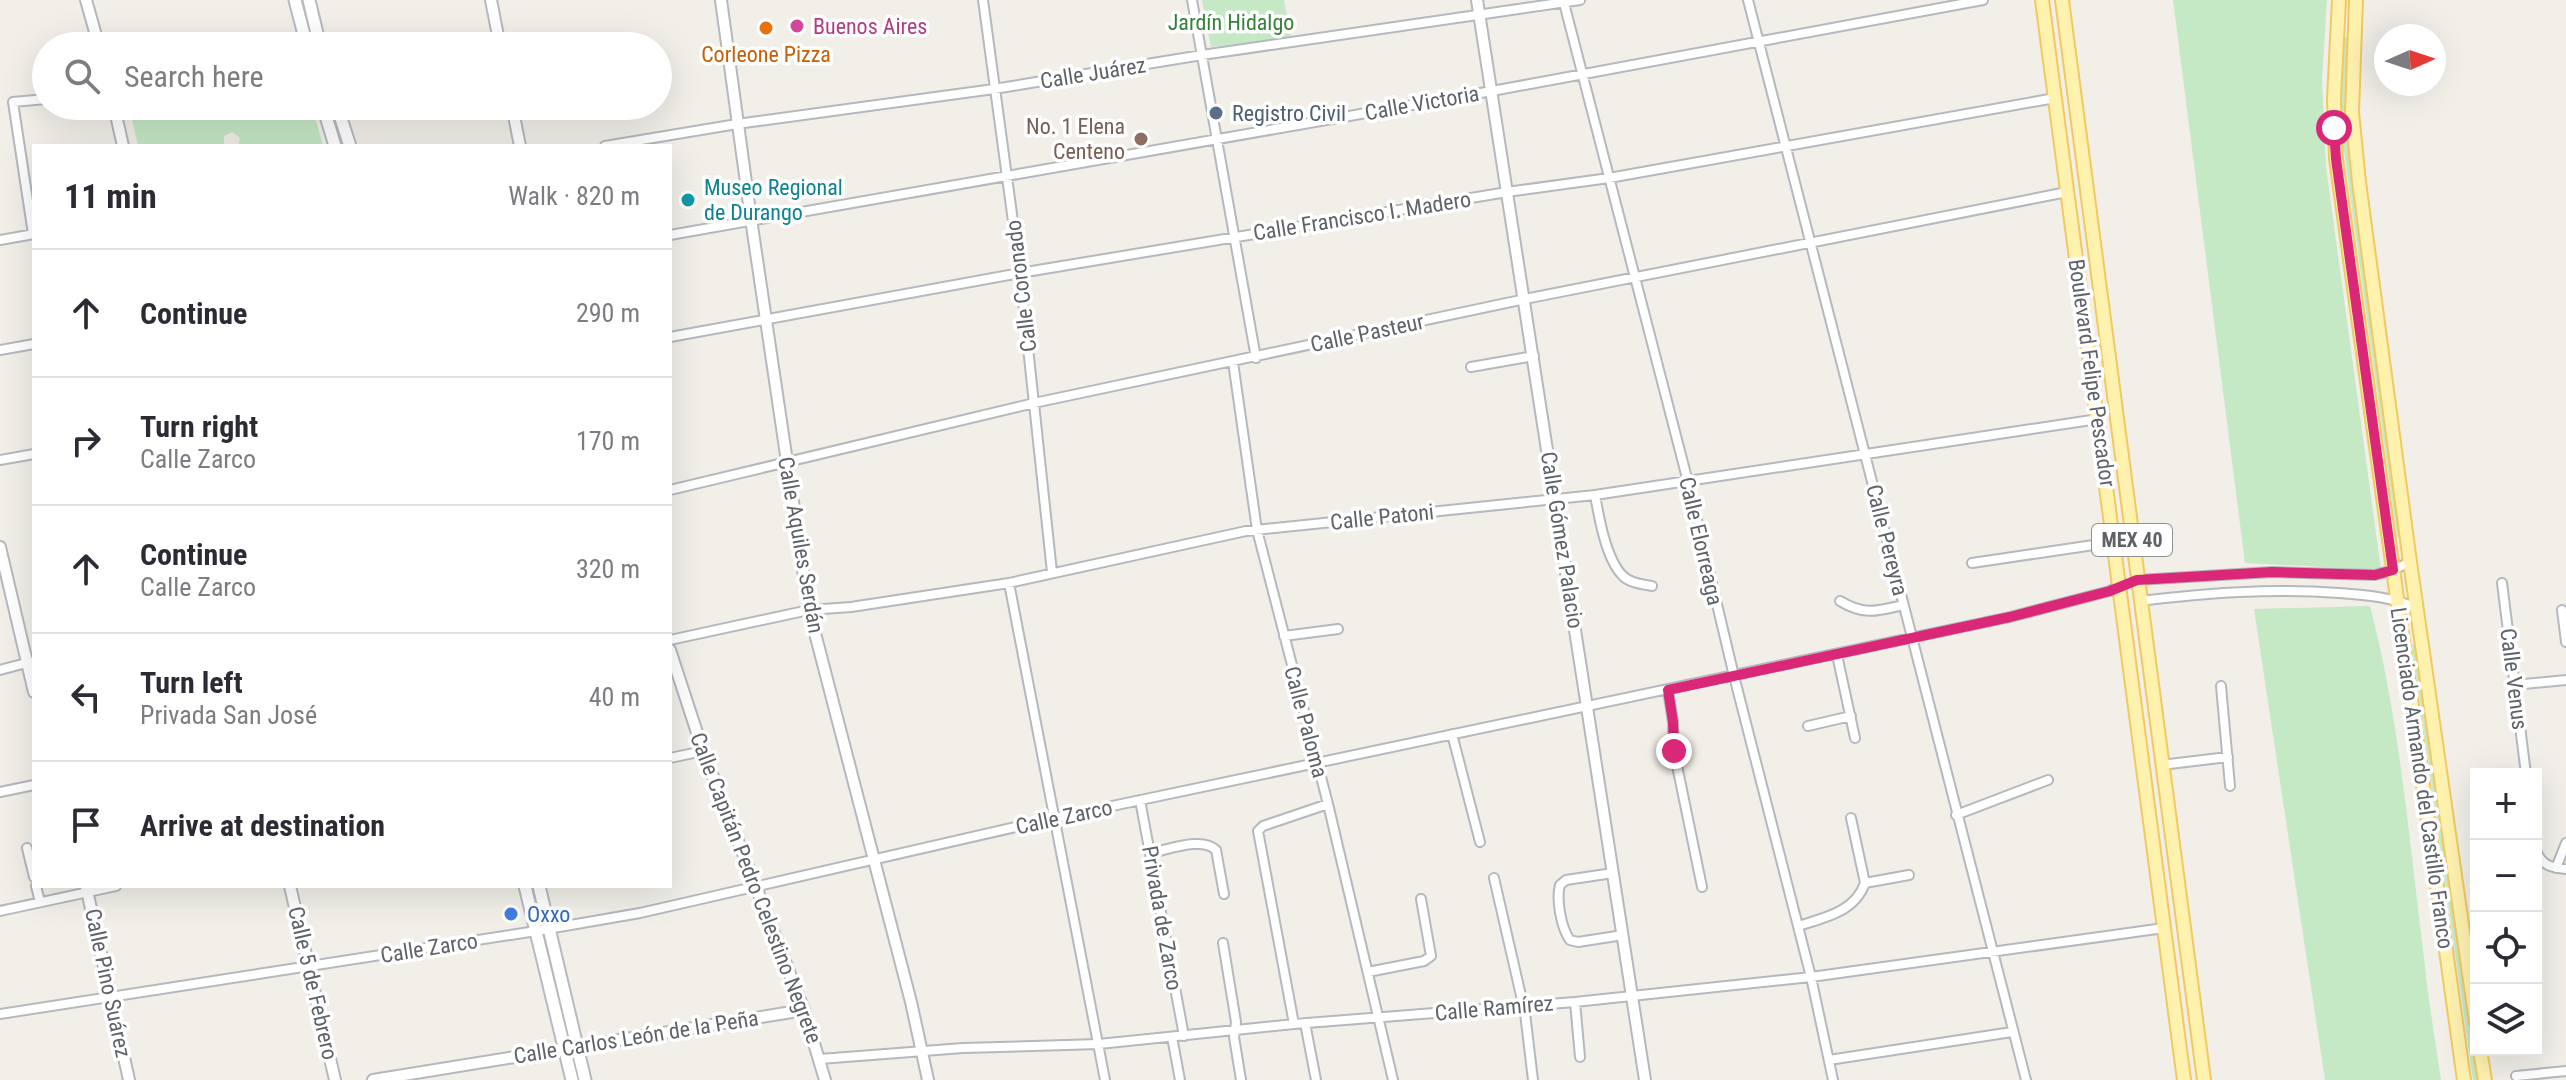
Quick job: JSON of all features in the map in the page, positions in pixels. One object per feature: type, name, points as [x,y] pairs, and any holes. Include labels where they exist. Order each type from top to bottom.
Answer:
[{"type":"main road","points":[[295,0],[303,32]]},
{"type":"main road","points":[[309,0],[317,32]]},
{"type":"main road","name":"Boulevard Felipe Pescador","points":[[2042,0],[2184,1080]]},
{"type":"main road","name":"Boulevard Felipe Pescador","points":[[2062,0],[2204,1080]]},
{"type":"main road","name":"Licenciado Armando del Castillo Franco","points":[[2339,0],[2334,99],[2336,159],[2464,1080]]},
{"type":"main road","name":"Licenciado Armando del Castillo Franco","points":[[2356,0],[2352,85],[2354,138],[2410,562],[2471,984]]},
{"type":"main road","points":[[2055,98],[2066,103],[2070,110],[2081,146]]},
{"type":"main road","points":[[327,120],[334,144]]},
{"type":"main road","points":[[342,120],[349,144]]},
{"type":"main road","points":[[2098,419],[2108,422],[2120,434]]},
{"type":"main road","points":[[2107,491],[2120,487],[2124,473]]},
{"type":"main road","points":[[2120,585],[2137,580]]},
{"type":"main road","points":[[525,888],[572,1080]]},
{"type":"main road","points":[[539,888],[585,1080]]},
{"type":"main road","points":[[2164,928],[2175,928],[2185,937]]},
{"type":"main road","points":[[2481,1056],[2485,1080]]},
{"type":"street","points":[[86,0],[95,32]]},
{"type":"street","points":[[491,0],[497,32]]},
{"type":"street","name":"Calle Aquiles Serdán","points":[[721,0],[809,610],[928,1080]]},
{"type":"street","name":"Calle Coronado","points":[[983,0],[1020,273],[1052,572]]},
{"type":"street","points":[[1192,0],[1256,358]]},
{"type":"street","name":"Calle Gómez Palacio","points":[[1477,0],[1645,1080]]},
{"type":"street","name":"Calle Juárez","points":[[617,144],[1580,0]]},
{"type":"street","name":"Calle Pereyra","points":[[1748,0],[2026,1080]]},
{"type":"street","name":"Calle Victoria","points":[[672,235],[1492,91],[1983,0]]},
{"type":"street","name":"Calle Elorreaga","points":[[1564,3],[1688,482],[1811,977],[1833,1080]]},
{"type":"street","name":"Calle Francisco I. Madero","points":[[672,337],[1020,273],[1507,192],[1609,178],[2055,98]]},
{"type":"street","points":[[32,100],[13,102],[32,221]]},
{"type":"street","points":[[117,120],[123,144]]},
{"type":"street","points":[[515,120],[520,144]]},
{"type":"street","name":"Calle Pasteur","points":[[672,490],[1034,403],[1525,299],[2067,192]]},
{"type":"street","points":[[0,240],[32,234]]},
{"type":"street","points":[[0,350],[32,344]]},
{"type":"street","points":[[1471,367],[1534,356]]},
{"type":"street","name":"Calle Paloma","points":[[1233,362],[1257,530],[1317,762],[1393,1080]]},
{"type":"street","name":"Calle Patoni","points":[[672,640],[809,610],[851,607],[1009,583],[1257,530],[1595,495],[2098,419]]},
{"type":"street","points":[[0,460],[32,454]]},
{"type":"street","points":[[1595,495],[1603,531],[1621,575],[1636,583],[1652,586]]},
{"type":"street","points":[[1972,563],[2114,542]]},
{"type":"street","points":[[0,547],[30,662],[0,670]]},
{"type":"street","points":[[2137,580],[2272,572],[2375,575],[2410,562]]},
{"type":"street","points":[[1009,583],[1105,1080]]},
{"type":"street","name":"Calle Venus","points":[[2502,583],[2525,768]]},
{"type":"street","name":"Calle Zarco","points":[[0,1014],[549,929],[671,907],[1055,818],[1911,639],[2038,610],[2110,591],[2120,585]]},
{"type":"street","points":[[2140,601],[2213,593],[2290,590],[2398,600],[2417,608]]},
{"type":"street","points":[[1840,601],[1868,612],[1903,605]]},
{"type":"street","points":[[2562,610],[2566,642]]},
{"type":"street","points":[[1284,636],[1338,629]]},
{"type":"street","points":[[1837,655],[1855,738]]},
{"type":"street","name":"Calle Capitán Pedro Celestino Negrete","points":[[672,656],[703,751],[804,1010],[825,1080]]},
{"type":"street","points":[[2514,685],[2566,680]]},
{"type":"street","points":[[2221,686],[2230,786]]},
{"type":"street","points":[[1668,690],[1674,751],[1702,887]]},
{"type":"street","points":[[1808,726],[1851,716]]},
{"type":"street","points":[[1452,734],[1480,842]]},
{"type":"street","points":[[672,758],[703,751]]},
{"type":"street","points":[[2161,765],[2228,757]]},
{"type":"street","points":[[1956,815],[2048,780]]},
{"type":"street","points":[[0,792],[32,785]]},
{"type":"street","name":"Privada de Zarco","points":[[1140,800],[1184,1036]]},
{"type":"street","points":[[1294,1024],[1259,829],[1325,805]]},
{"type":"street","points":[[1798,926],[1840,911],[1856,899],[1865,883],[1851,818]]},
{"type":"street","points":[[1150,853],[1208,843],[1216,850],[1224,894]]},
{"type":"street","points":[[2556,868],[2566,843]]},
{"type":"street","points":[[27,848],[32,869]]},
{"type":"street","points":[[2542,859],[2545,864],[2566,869]]},
{"type":"street","points":[[1613,873],[1566,880],[1560,885],[1558,893],[1565,933],[1570,940],[1578,942],[1623,935]]},
{"type":"street","points":[[1865,883],[1909,875]]},
{"type":"street","points":[[1494,878],[1523,1006],[1533,1080]]},
{"type":"street","points":[[36,888],[40,902]]},
{"type":"street","name":"Calle 5 de Febrero","points":[[290,888],[335,1080]]},
{"type":"street","points":[[0,911],[87,889]]},
{"type":"street","name":"Calle Pino Suárez","points":[[87,889],[129,1080]]},
{"type":"street","points":[[1368,972],[1424,961],[1431,956],[1421,899]]},
{"type":"street","name":"Calle Ramírez","points":[[820,1059],[923,1051],[1099,1044],[1305,1023],[1575,1002],[1811,977],[2164,928]]},
{"type":"street","points":[[1223,943],[1236,1022],[1234,1041],[1241,1080]]},
{"type":"street","points":[[1575,1002],[1580,1057]]},
{"type":"street","name":"Calle Carlos León de la Peña","points":[[373,1080],[804,1010]]},
{"type":"street","points":[[1305,1023],[1316,1080]]},
{"type":"street","points":[[1829,1060],[2012,1032]]},
{"type":"street","points":[[1172,1037],[1180,1080]]},
{"type":"street","points":[[2516,1076],[2566,1071]]},
{"type":"green space","name":"Jardín Hidalgo","points":[[1202,0],[1284,0],[1291,37],[1211,47]]},
{"type":"green space","points":[[2173,0],[2327,0],[2322,80],[2326,167],[2381,570],[2245,563]]},
{"type":"green space","points":[[2343,37],[2349,37],[2346,122],[2404,536],[2397,537],[2340,122]]},
{"type":"green space","points":[[132,120],[316,120],[322,144],[238,144],[240,138],[232,132],[224,136],[224,144],[138,144]]},
{"type":"green space","points":[[2370,606],[2396,737],[2441,1080],[2325,1080],[2254,609]]},
{"type":"green space","points":[[2418,644],[2470,1010],[2470,1056],[2477,1056],[2480,1080],[2473,1080],[2412,645]]},
{"type":"place","name":"Buenos Aires","points":[[797,26]]},
{"type":"place","name":"Corleone Pizza","points":[[766,28]]},
{"type":"place","name":"Registro Civil","points":[[1216,113]]},
{"type":"place","name":"No. 1 Elena Centeno","points":[[1141,139]]},
{"type":"place","name":"Museo Regional de Durango","points":[[688,200]]},
{"type":"place","name":"Oxxo","points":[[511,914]]},
{"type":"route","points":[[1674,751],[1668,690],[2010,617],[2110,591],[2137,580],[2272,572],[2375,575],[2393,570],[2334,128]]}]
